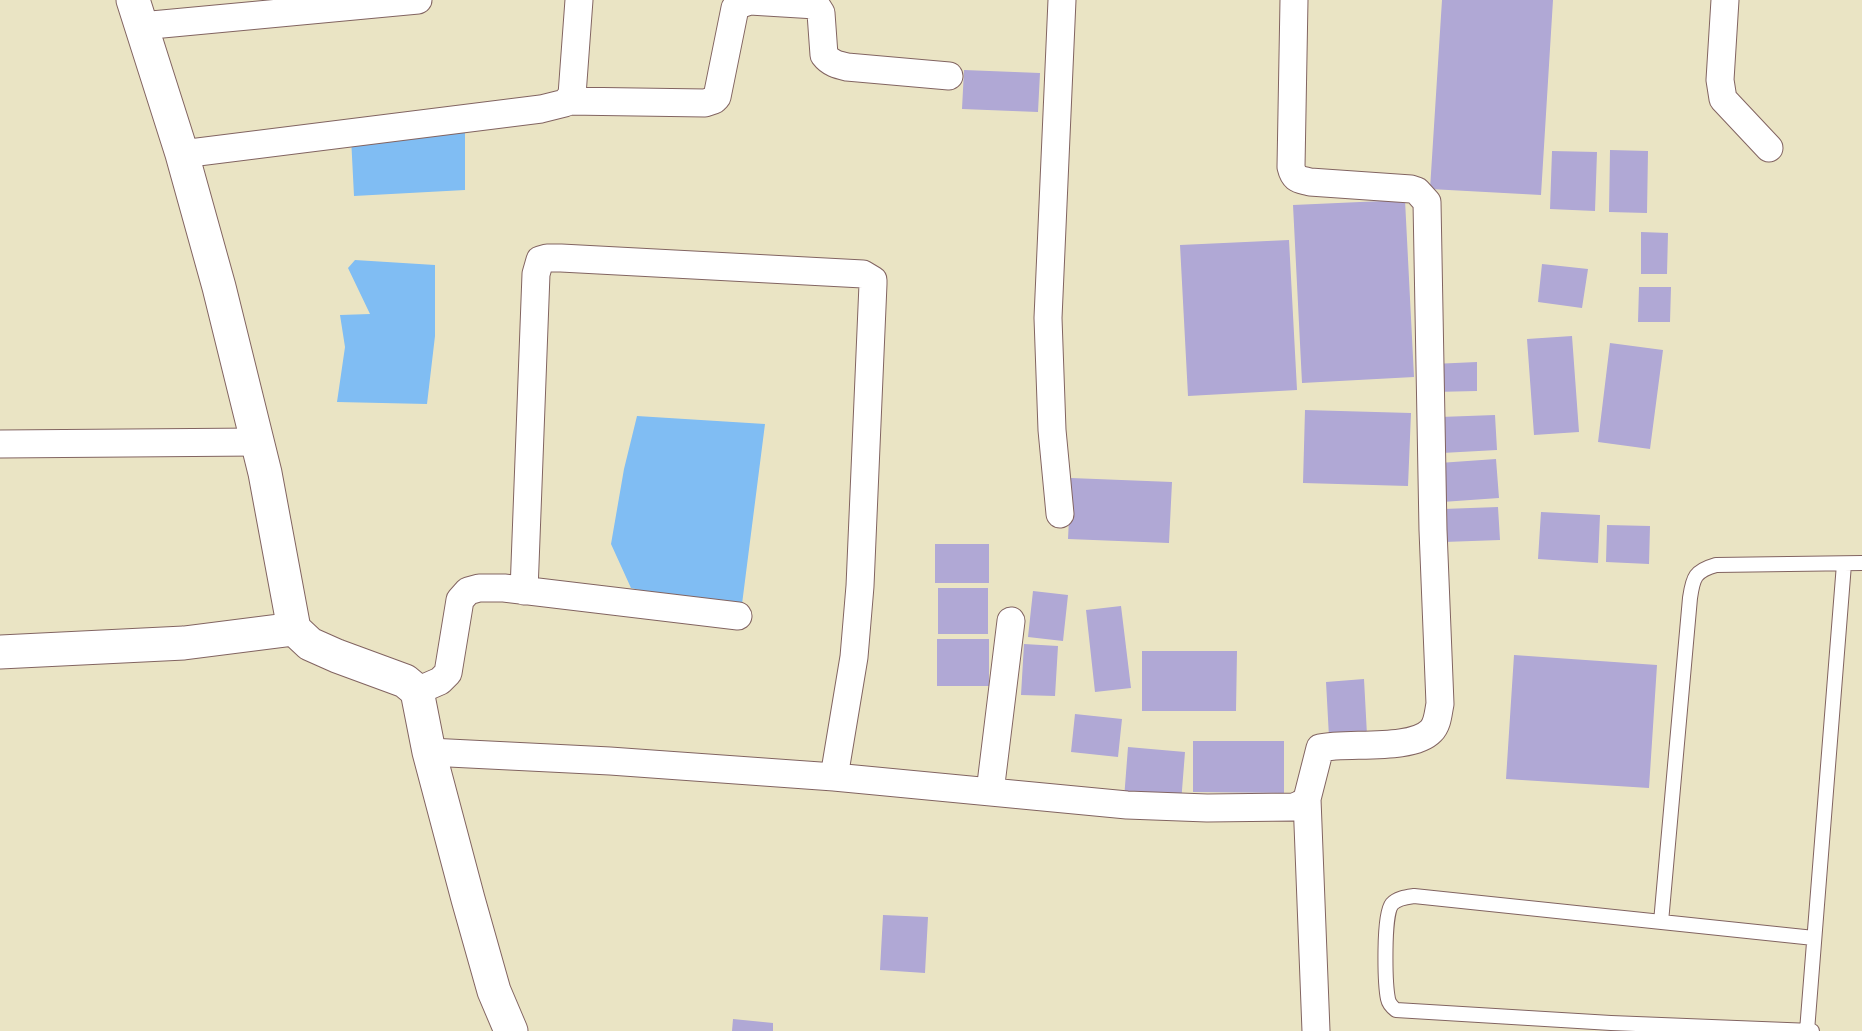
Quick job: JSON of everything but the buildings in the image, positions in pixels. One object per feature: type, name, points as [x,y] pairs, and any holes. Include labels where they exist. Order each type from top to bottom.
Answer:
[{"type":"street","points":[[418,0],[137,13],[182,154],[219,287],[265,473],[294,629],[310,644],[405,681],[417,691],[429,752],[471,910],[495,991],[511,1031]]},
{"type":"street","points":[[568,102],[572,95],[579,0]]},
{"type":"street","points":[[1060,514],[1052,430],[1048,318],[1062,0]]},
{"type":"street","points":[[1294,0],[1291,167],[1293,174],[1299,179],[1310,182],[1410,189],[1417,191],[1427,202],[1433,530],[1440,704],[1432,730],[1415,741],[1320,748],[1307,799],[1316,1031]]},
{"type":"street","points":[[1725,0],[1720,80],[1723,99],[1769,148]]},
{"type":"street","points":[[182,154],[541,109],[568,102],[705,103],[717,97],[735,8],[750,1],[816,5],[821,13],[824,55],[836,65],[847,68],[949,76]]},
{"type":"street","points":[[525,591],[536,274],[540,261],[547,258],[561,258],[869,276],[873,284],[860,586],[854,657],[834,777]]},
{"type":"street","points":[[0,444],[257,442]]},
{"type":"street","points":[[417,691],[440,681],[448,673],[460,600],[468,591],[479,588],[525,591],[738,616]]},
{"type":"street","points":[[990,792],[1011,621]]},
{"type":"street","points":[[0,652],[184,643],[294,629]]},
{"type":"street","points":[[429,752],[610,761],[834,777],[1127,805],[1207,808],[1294,807],[1307,799]]},
{"type":"lane","points":[[1807,1031],[1844,564]]},
{"type":"lane","points":[[1661,922],[1693,580],[1702,569],[1716,565],[1862,564]]},
{"type":"lane","points":[[1812,1031],[1396,1011],[1388,1001],[1386,940],[1392,904],[1402,898],[1414,896],[1814,938]]},
{"type":"water","points":[[465,128],[465,190],[354,196],[351,137]]},
{"type":"water","points":[[355,260],[435,265],[435,336],[427,404],[337,402],[345,347],[340,315],[370,314],[348,268]]},
{"type":"water","points":[[637,416],[765,424],[741,612],[631,588],[611,544],[624,469]]}]
